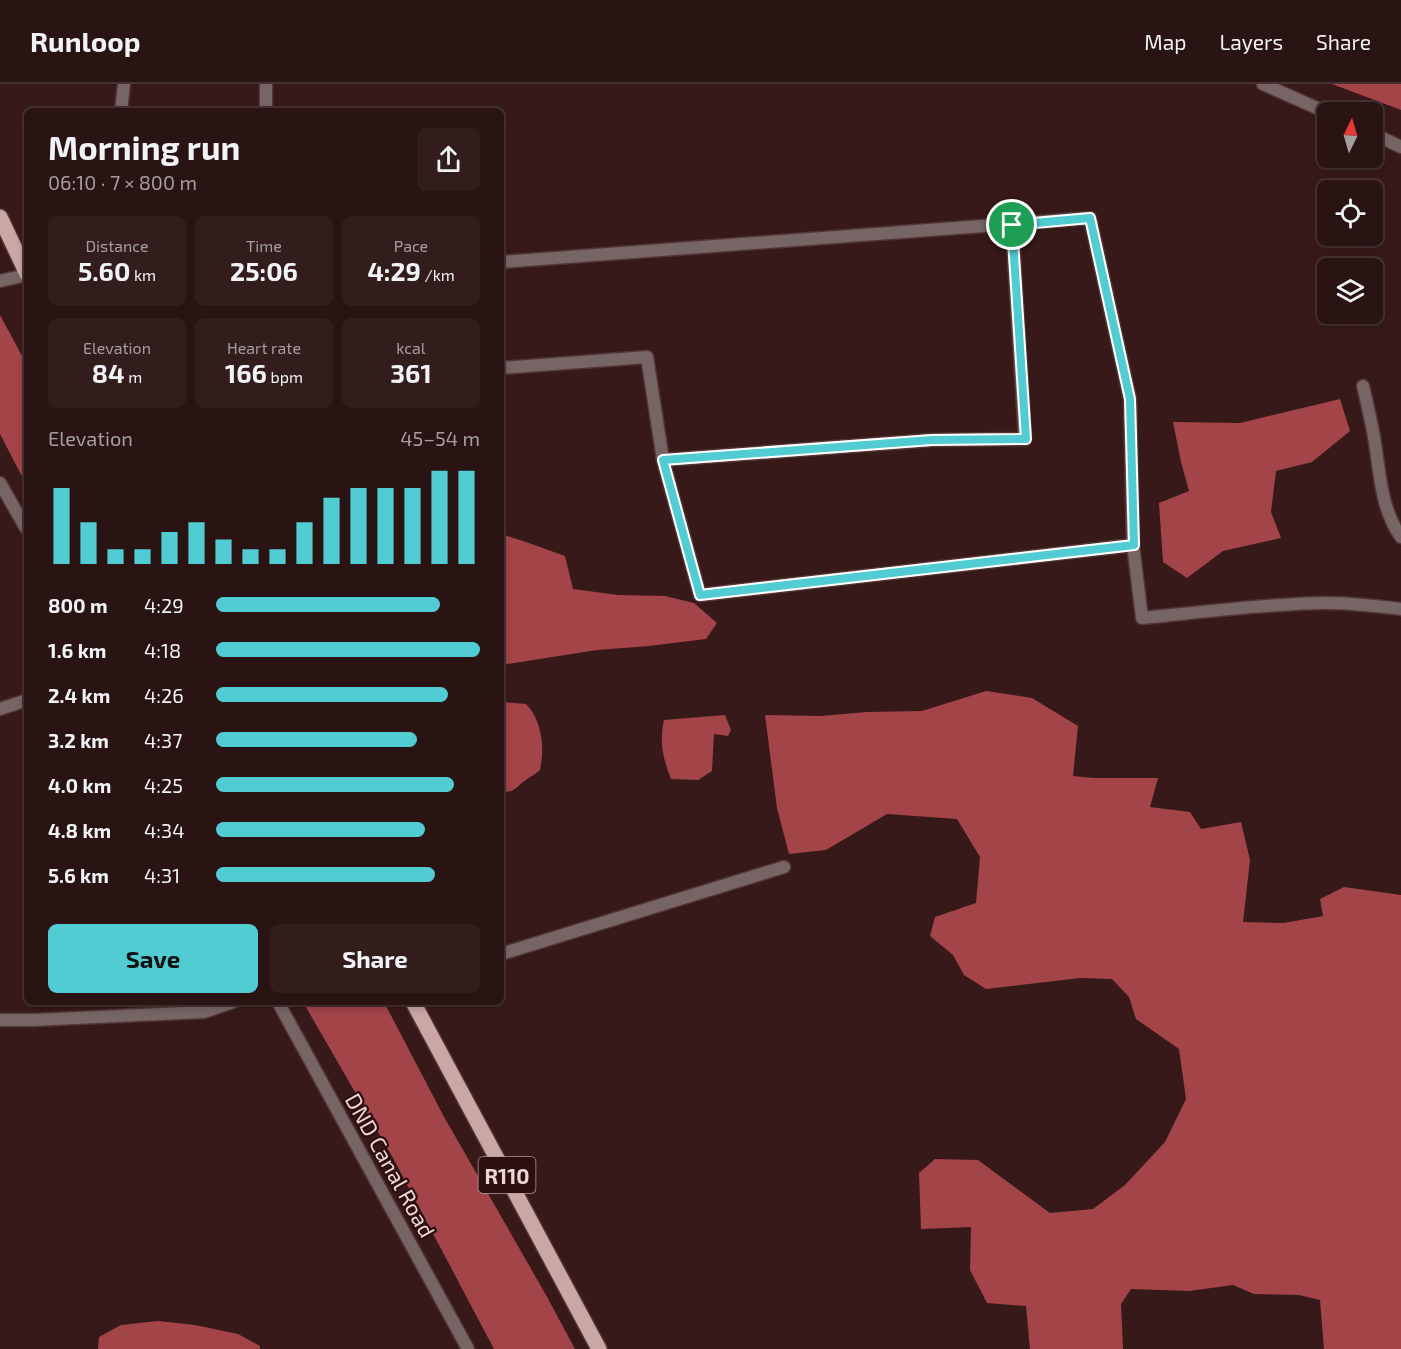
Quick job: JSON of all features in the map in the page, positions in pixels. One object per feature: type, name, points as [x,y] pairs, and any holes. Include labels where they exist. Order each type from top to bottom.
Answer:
[{"type":"main road","points":[[0,217],[24,268]]},
{"type":"main road","name":"R110","points":[[415,1005],[599,1349]]},
{"type":"street","points":[[121,108],[124,84]]},
{"type":"street","points":[[266,84],[266,108]]},
{"type":"street","points":[[1263,84],[1317,108]]},
{"type":"street","points":[[1383,138],[1401,147]]},
{"type":"street","points":[[504,262],[1090,218],[1130,399],[1134,545],[1142,618],[1319,603],[1401,609]]},
{"type":"street","points":[[663,460],[932,440],[1026,439],[1012,225]]},
{"type":"street","points":[[0,281],[24,275]]},
{"type":"street","points":[[504,368],[647,357],[663,460],[700,595],[1134,545]]},
{"type":"street","points":[[1363,386],[1386,507],[1401,537]]},
{"type":"street","points":[[0,483],[24,525]]},
{"type":"street","points":[[0,709],[24,701]]},
{"type":"street","points":[[504,953],[784,867]]},
{"type":"street","points":[[0,1020],[204,1012],[224,1005]]},
{"type":"street","name":"DND Canal Road","points":[[280,1005],[468,1349]]},
{"type":"shaded area","points":[[1332,84],[1401,84],[1401,110]]},
{"type":"shaded area","points":[[0,315],[24,359],[24,480],[0,434]]},
{"type":"shaded area","points":[[1340,399],[1350,431],[1312,462],[1276,471],[1271,512],[1281,538],[1223,551],[1187,578],[1163,562],[1159,503],[1189,491],[1173,422],[1240,423]]},
{"type":"shaded area","points":[[504,535],[565,556],[573,589],[618,595],[665,596],[694,603],[717,623],[706,639],[597,650],[504,665]]},
{"type":"shaded area","points":[[986,691],[1032,698],[1078,726],[1073,776],[1158,778],[1150,807],[1190,812],[1201,829],[1241,822],[1250,860],[1243,922],[1284,923],[1323,916],[1320,899],[1344,887],[1401,895],[1401,1349],[1324,1349],[1320,1300],[1299,1295],[1254,1294],[1233,1285],[1189,1291],[1131,1289],[1121,1304],[1123,1349],[1030,1349],[1026,1306],[987,1303],[970,1270],[971,1227],[921,1229],[919,1173],[935,1159],[978,1160],[1050,1213],[1093,1209],[1125,1185],[1165,1142],[1186,1099],[1179,1049],[1136,1019],[1129,997],[1112,979],[1080,978],[986,989],[964,975],[953,955],[930,936],[935,917],[976,903],[980,857],[957,819],[887,814],[826,850],[789,854],[777,808],[765,715],[821,716],[922,711]]},
{"type":"shaded area","points":[[504,702],[526,704],[536,718],[542,744],[540,770],[508,792],[504,791]]},
{"type":"shaded area","points":[[725,715],[731,730],[728,736],[714,734],[712,771],[698,780],[671,779],[663,750],[664,720]]},
{"type":"shaded area","points":[[305,1005],[386,1005],[443,1115],[575,1349],[494,1349],[393,1158]]},
{"type":"shaded area","points":[[158,1321],[195,1325],[238,1334],[260,1346],[260,1349],[98,1349],[99,1337],[121,1325]]},
{"type":"route","points":[[1090,218],[1130,399],[1134,545],[700,595],[663,460],[932,440],[1026,439],[1012,225],[1090,218]]}]
